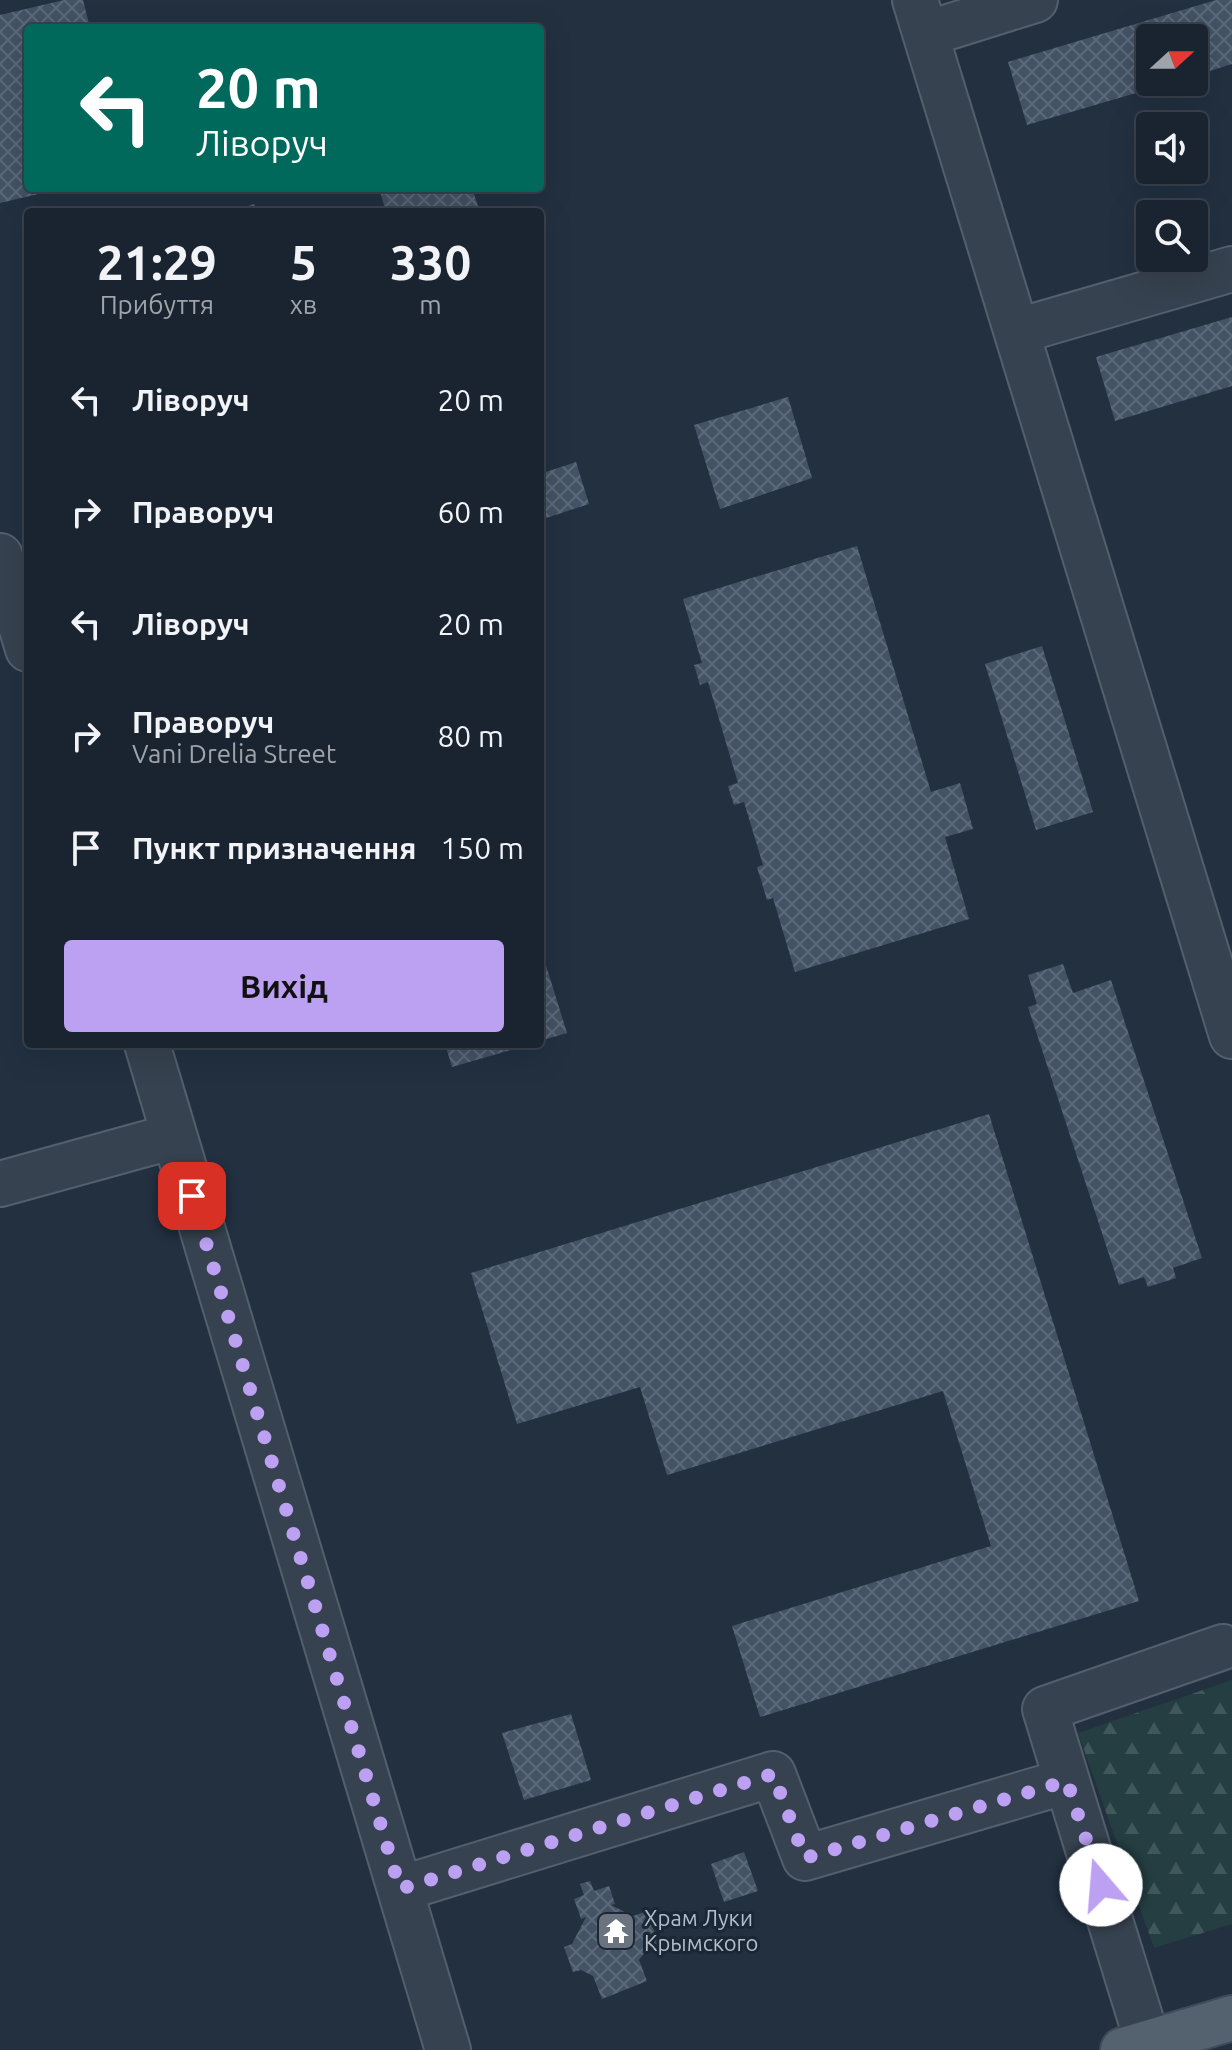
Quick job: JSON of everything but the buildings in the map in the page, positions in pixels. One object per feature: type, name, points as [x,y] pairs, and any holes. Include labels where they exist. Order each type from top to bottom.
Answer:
[{"type":"main road","points":[[1136,2046],[1232,2018]]},
{"type":"street","points":[[1035,0],[921,17],[1232,1036]]},
{"type":"street","points":[[1018,331],[1232,269]]},
{"type":"street","points":[[0,556],[24,636]]},
{"type":"street","points":[[148,1048],[448,2050]]},
{"type":"street","points":[[0,1184],[174,1136]]},
{"type":"street","points":[[1136,2046],[1067,1781],[1045,1709],[1223,1647]]},
{"type":"street","points":[[400,1889],[773,1774],[805,1858],[1067,1781]]},
{"type":"green space","points":[[1232,1680],[1232,1924],[1154,1948],[1078,1733]]},
{"type":"place","name":"Храм Луки Крымского","points":[[616,1931]]},
{"type":"route","points":[[192,1196],[400,1889],[773,1774],[805,1858],[1067,1781],[1101,1885]]}]
